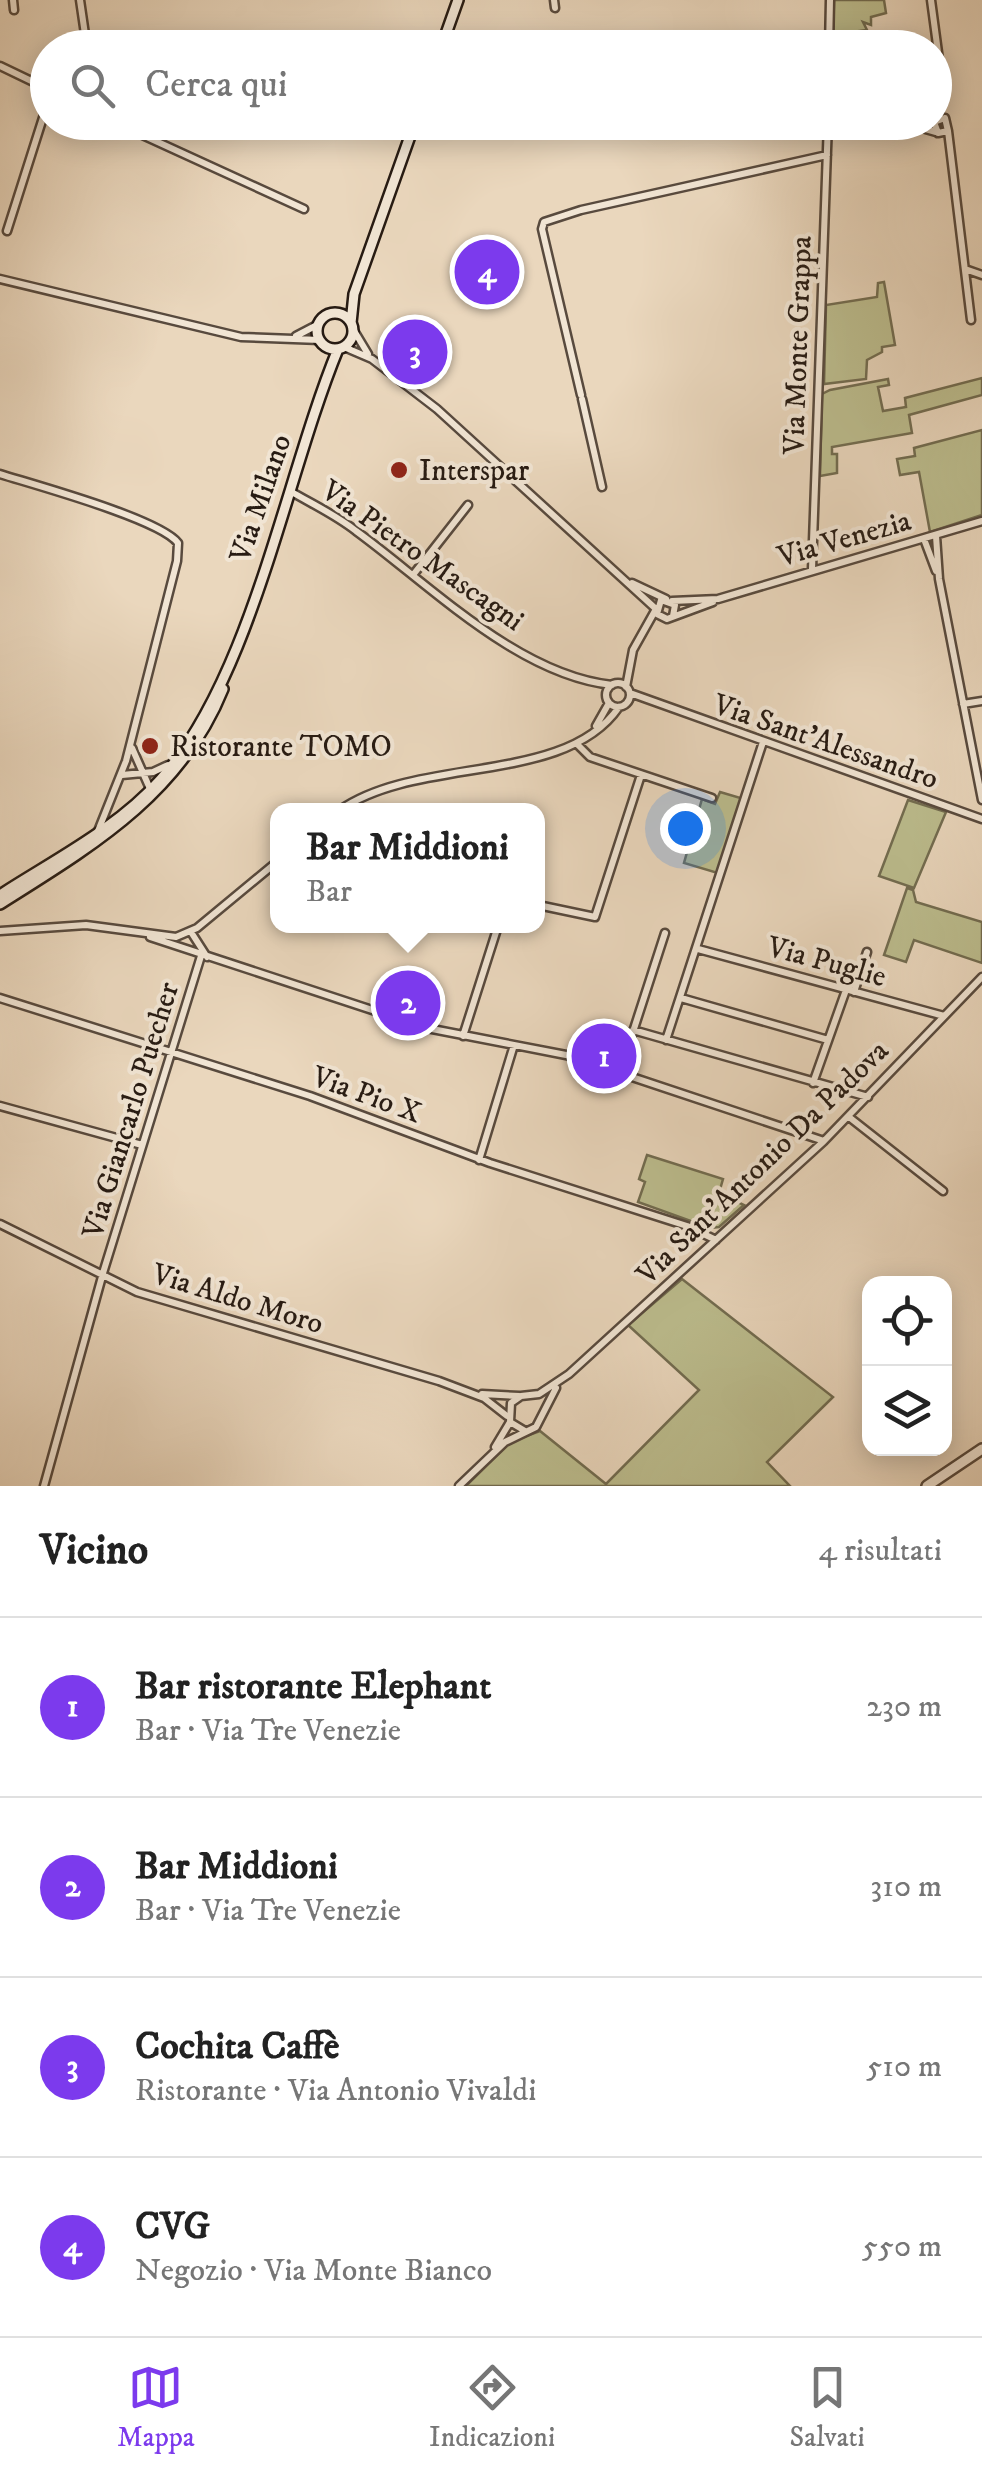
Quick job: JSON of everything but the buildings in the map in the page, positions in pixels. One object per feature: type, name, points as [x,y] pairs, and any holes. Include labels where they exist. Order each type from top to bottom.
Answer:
[{"type":"main road","points":[[447,30],[458,0]]},
{"type":"main road","points":[[328,374],[319,324],[354,294],[409,140]]},
{"type":"main road","name":"Via Milano","points":[[0,904],[128,816],[171,778],[200,736],[225,683],[328,374],[352,326],[354,294]]},
{"type":"main road","points":[[332,314],[352,326]]},
{"type":"main road","points":[[320,340],[341,348]]},
{"type":"main road","name":"Via Milano","points":[[0,895],[128,816],[176,758],[208,706],[238,638]]},
{"type":"main road","points":[[927,1486],[982,1449]]},
{"type":"street","points":[[12,0],[14,10]]},
{"type":"street","points":[[80,0],[85,30]]},
{"type":"street","points":[[829,30],[830,0]]},
{"type":"street","points":[[930,0],[934,30]]},
{"type":"street","points":[[0,66],[30,80]]},
{"type":"street","points":[[7,230],[36,140]]},
{"type":"street","points":[[153,140],[304,210]]},
{"type":"street","name":"Via Monte Grappa","points":[[812,569],[827,140]]},
{"type":"street","points":[[944,140],[949,150],[971,320]]},
{"type":"street","points":[[602,488],[542,229],[544,222],[581,210],[827,155]]},
{"type":"street","points":[[965,269],[982,275]]},
{"type":"street","points":[[0,279],[237,336],[320,340]]},
{"type":"street","points":[[295,337],[319,324]]},
{"type":"street","points":[[352,326],[372,359]]},
{"type":"street","points":[[341,348],[372,359],[437,409],[670,618]]},
{"type":"street","points":[[0,474],[144,523],[176,540],[177,562],[131,746],[114,800],[98,832]]},
{"type":"street","name":"Via Pietro Mascagni","points":[[290,491],[348,524],[489,632],[585,681],[622,706]]},
{"type":"street","points":[[413,575],[468,505]]},
{"type":"street","name":"Via Venezia","points":[[649,626],[812,569],[982,521]]},
{"type":"street","points":[[936,536],[939,580],[982,799],[979,818]]},
{"type":"street","points":[[924,539],[939,580]]},
{"type":"street","points":[[622,578],[669,600]]},
{"type":"street","name":"Via Venezia","points":[[669,600],[692,603],[718,599]]},
{"type":"street","points":[[353,803],[402,784],[578,745],[622,706],[622,687],[636,643],[656,609],[669,600]]},
{"type":"street","points":[[669,600],[670,618]]},
{"type":"street","name":"Via Pietro Mascagni","points":[[585,681],[622,687]]},
{"type":"street","points":[[586,739],[608,700],[622,687]]},
{"type":"street","name":"Via Sant'Alessandro","points":[[622,687],[655,705],[979,818]]},
{"type":"street","points":[[963,704],[982,702]]},
{"type":"street","name":"Via Sant'Alessandro","points":[[622,706],[655,705]]},
{"type":"street","points":[[666,1040],[763,742]]},
{"type":"street","points":[[578,745],[590,757],[712,798]]},
{"type":"street","points":[[114,800],[128,816],[152,788],[131,746]]},
{"type":"street","points":[[122,775],[159,770],[176,758]]},
{"type":"street","points":[[545,906],[594,916],[641,774]]},
{"type":"street","points":[[188,953],[183,943],[189,933],[270,867]]},
{"type":"street","points":[[1,930],[86,925],[150,937],[188,953],[463,1036],[620,1072],[824,1141]]},
{"type":"street","points":[[620,1072],[665,932]]},
{"type":"street","points":[[150,937],[189,933]]},
{"type":"street","points":[[189,933],[204,957]]},
{"type":"street","points":[[463,1036],[496,933]]},
{"type":"street","name":"Via Puglie","points":[[698,948],[944,1016]]},
{"type":"street","points":[[813,1083],[867,952]]},
{"type":"street","name":"Via Giancarlo Puecher","points":[[44,1486],[102,1277],[204,957]]},
{"type":"street","name":"Via Sant'Antonio Da Padova","points":[[532,1398],[568,1374],[824,1141],[982,977]]},
{"type":"street","name":"Via Pio X","points":[[0,998],[310,1096],[479,1160],[687,1226],[716,1240]]},
{"type":"street","points":[[681,998],[828,1040]]},
{"type":"street","points":[[633,1030],[868,1097]]},
{"type":"street","points":[[479,1160],[514,1045]]},
{"type":"street","points":[[0,1106],[142,1145]]},
{"type":"street","points":[[848,1117],[943,1190]]},
{"type":"street","name":"Via Aldo Moro","points":[[0,1224],[102,1277],[186,1307],[472,1393],[520,1396]]},
{"type":"street","name":"Via Sant'Antonio Da Padova","points":[[542,1411],[568,1374]]},
{"type":"street","name":"Via Aldo Moro","points":[[472,1393],[509,1419]]},
{"type":"street","points":[[459,1486],[489,1456],[524,1430],[536,1427],[542,1411],[532,1398],[520,1396],[511,1403],[509,1419],[489,1456]]},
{"type":"street","points":[[509,1419],[524,1430]]},
{"type":"green space","points":[[834,0],[884,0],[886,13],[871,17],[871,25],[863,22],[867,30],[833,30]]},
{"type":"green space","points":[[884,282],[895,345],[882,347],[882,352],[867,360],[866,379],[824,384],[826,305],[877,297],[878,283]]},
{"type":"green space","points":[[982,378],[982,395],[909,415],[912,433],[832,447],[832,454],[837,454],[837,473],[820,476],[822,394],[888,379],[889,385],[878,387],[883,411],[906,407],[905,398]]},
{"type":"green space","points":[[982,430],[982,515],[930,532],[919,472],[900,475],[897,459],[915,456],[914,448]]},
{"type":"green space","points":[[720,792],[744,799],[721,874],[684,863],[702,799],[715,804]]},
{"type":"green space","points":[[908,800],[946,812],[914,888],[879,876]]},
{"type":"green space","points":[[907,888],[913,890],[916,902],[982,922],[982,963],[914,940],[906,962],[884,955]]},
{"type":"green space","points":[[647,1155],[723,1179],[719,1193],[744,1205],[719,1227],[710,1228],[638,1202],[645,1182],[639,1179]]},
{"type":"green space","points":[[682,1279],[833,1397],[767,1462],[790,1486],[466,1486],[510,1442],[540,1431],[606,1484],[699,1390],[628,1325]]},
{"type":"place","name":"CVG","points":[[487,272]]},
{"type":"place","name":"Cochita Caffè","points":[[415,352]]},
{"type":"place","name":"Interspar","points":[[399,470]]},
{"type":"place","name":"Ristorante TOMO","points":[[150,746]]},
{"type":"place","name":"Bar Middioni","points":[[408,1003]]},
{"type":"place","name":"Bar ristorante Elephant","points":[[604,1056]]}]
